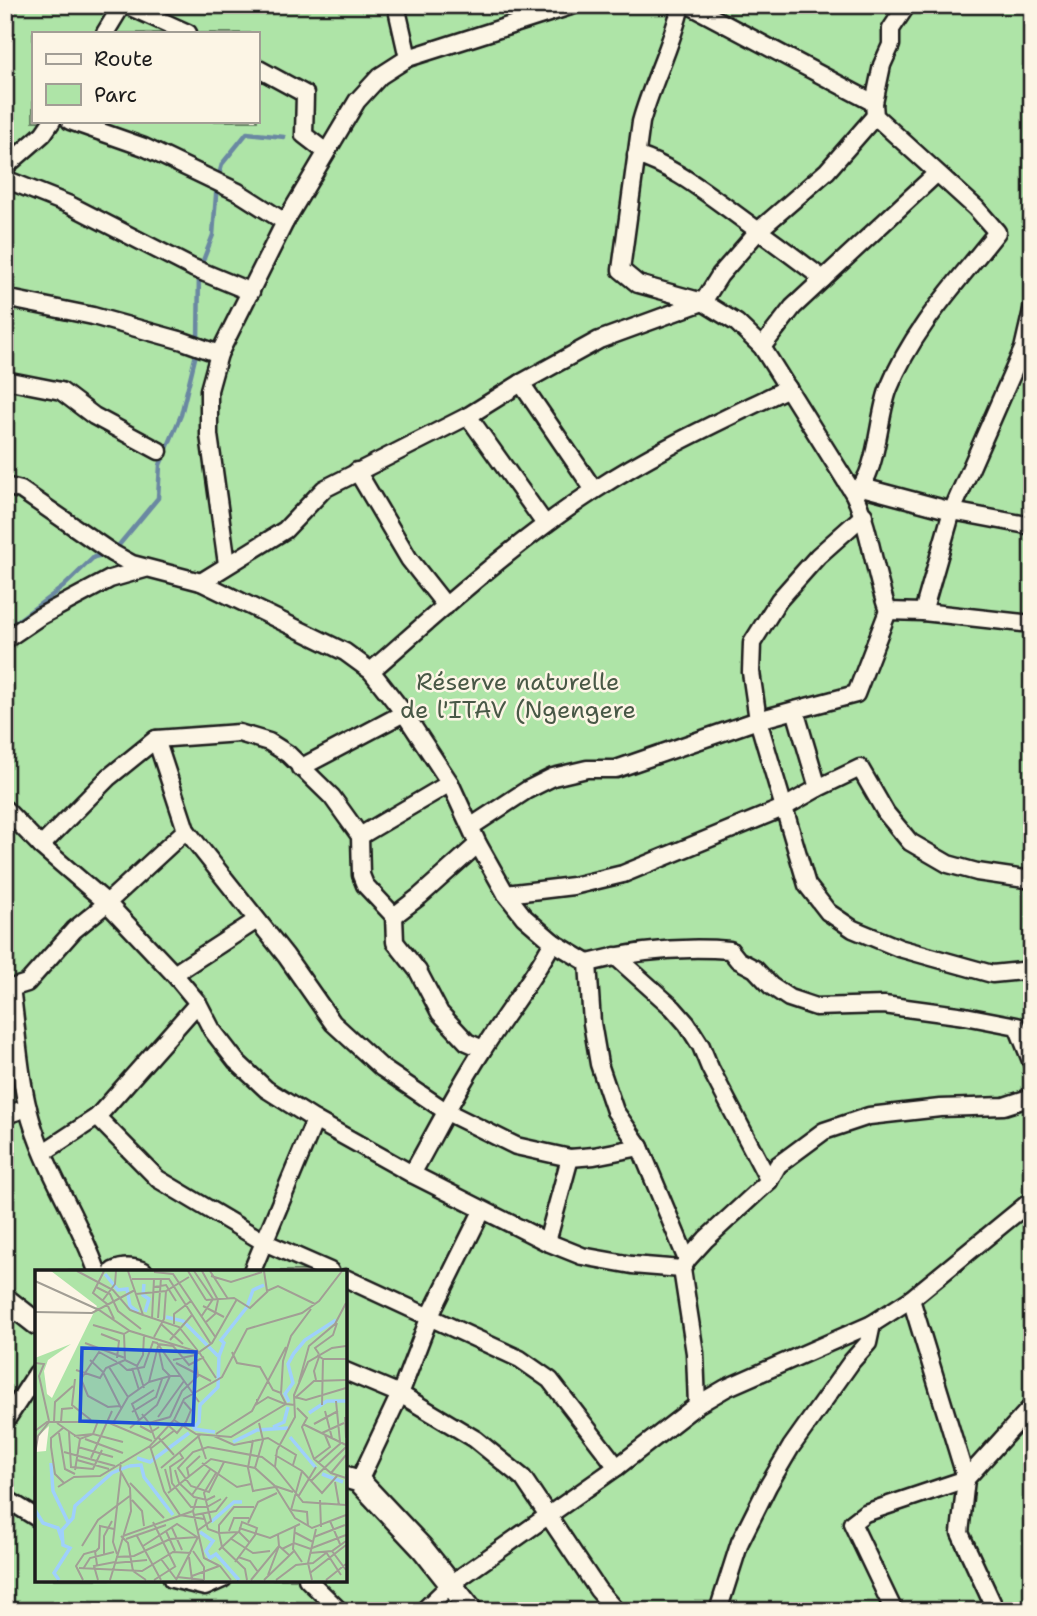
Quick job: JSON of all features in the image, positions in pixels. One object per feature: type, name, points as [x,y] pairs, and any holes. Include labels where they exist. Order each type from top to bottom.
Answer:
[{"type":"street","points":[[106,32],[124,5],[186,32]]},
{"type":"street","points":[[396,5],[408,58]]},
{"type":"street","points":[[227,564],[209,435],[212,351],[251,292],[285,222],[357,102],[380,76],[408,58],[574,5]]},
{"type":"street","points":[[472,826],[527,790],[553,778],[587,769],[615,769],[758,720],[856,694],[888,611],[875,568],[858,491],[762,347],[737,324],[703,302],[638,284],[621,270],[636,155],[647,100],[676,29],[681,5]]},
{"type":"street","points":[[689,5],[874,109],[976,208],[997,232],[925,321],[901,360],[880,417],[874,454],[858,491]]},
{"type":"street","points":[[201,582],[285,530],[324,489],[468,416],[599,340],[703,302],[720,275],[759,230],[827,171],[874,109],[881,65],[891,45],[891,29],[907,5]]},
{"type":"street","points":[[259,69],[305,94],[303,135],[326,152]]},
{"type":"street","points":[[5,167],[43,134],[51,122]]},
{"type":"street","points":[[73,122],[144,147],[238,192],[285,222]]},
{"type":"street","points":[[636,155],[662,163],[759,230],[822,279]]},
{"type":"street","points":[[762,347],[793,307],[937,173]]},
{"type":"street","points":[[5,179],[70,205],[198,271],[251,292]]},
{"type":"street","points":[[5,298],[93,316],[212,351]]},
{"type":"street","points":[[923,612],[952,511],[1023,349],[1032,310]]},
{"type":"street","points":[[5,380],[61,391],[94,416],[159,451]]},
{"type":"street","points":[[521,383],[594,490]]},
{"type":"street","points":[[371,671],[545,524],[594,490],[656,452],[788,388]]},
{"type":"street","points":[[468,416],[545,524]]},
{"type":"street","points":[[357,471],[409,559],[446,606]]},
{"type":"street","points":[[5,486],[21,490],[109,551],[146,569],[201,582],[345,652],[371,671],[404,713],[450,782],[478,844],[506,894],[524,917],[553,942],[588,963],[615,956],[693,947],[730,950],[738,960],[755,970],[771,986],[789,998],[816,1007],[884,1005],[1017,1026],[1032,1063]]},
{"type":"street","points":[[858,491],[1032,526]]},
{"type":"street","points":[[864,515],[818,556],[779,600],[752,643],[751,672],[758,720],[807,885],[828,912],[853,929],[899,948],[992,974],[1032,970]]},
{"type":"street","points":[[5,640],[39,617],[110,579],[146,569]]},
{"type":"street","points":[[888,611],[923,612],[1032,624]]},
{"type":"street","points":[[795,710],[818,788]]},
{"type":"street","points":[[300,768],[404,713]]},
{"type":"street","points":[[41,846],[109,777],[156,740],[239,733],[269,741],[288,754],[332,797],[360,836],[361,875],[365,885],[394,916],[395,942],[418,971],[440,1013],[467,1042],[483,1049]]},
{"type":"street","points":[[156,740],[186,830],[286,956],[333,1023],[382,1068],[445,1111],[516,1146],[570,1158],[640,1147]]},
{"type":"street","points":[[506,894],[573,886],[623,874],[783,808],[860,768],[887,813],[910,842],[948,864],[977,873],[1032,880]]},
{"type":"street","points":[[360,836],[450,782]]},
{"type":"street","points":[[5,809],[41,846],[107,903],[174,974],[198,1003],[212,1030],[236,1061],[266,1089],[315,1121],[482,1211],[582,1256],[632,1265],[685,1264],[706,1239],[769,1181],[778,1165],[824,1131],[869,1116],[940,1108],[1004,1106],[1032,1097]]},
{"type":"street","points":[[97,1270],[87,1243],[44,1152],[28,1108],[7,984],[27,982],[74,930],[186,830]]},
{"type":"street","points":[[394,916],[478,844]]},
{"type":"street","points":[[174,974],[257,920]]},
{"type":"street","points":[[412,1174],[445,1111],[553,942]]},
{"type":"street","points":[[615,956],[673,1007],[687,1024],[701,1046],[769,1181]]},
{"type":"street","points":[[588,963],[592,1023],[599,1064],[615,1111],[640,1147],[685,1264],[695,1353],[697,1405]]},
{"type":"street","points":[[44,1152],[97,1117],[198,1003]]},
{"type":"street","points":[[5,1115],[28,1108]]},
{"type":"street","points":[[97,1117],[159,1180],[264,1242],[328,1270]]},
{"type":"street","points":[[252,1270],[315,1121]]},
{"type":"street","points":[[547,1242],[570,1158]]},
{"type":"street","points":[[423,1611],[451,1584],[617,1467],[697,1405],[726,1388],[872,1324],[911,1299],[1032,1200]]},
{"type":"street","points":[[472,1611],[422,1548],[352,1479],[400,1394],[430,1315],[482,1211]]},
{"type":"street","points":[[115,1270],[142,1270]]},
{"type":"street","points":[[346,1278],[430,1315],[520,1359],[550,1380],[617,1467]]},
{"type":"street","points":[[5,1299],[35,1322]]},
{"type":"street","points":[[911,1299],[966,1479],[960,1533],[995,1610]]},
{"type":"street","points":[[718,1611],[740,1542],[768,1486],[791,1447],[867,1343],[872,1324]]},
{"type":"street","points":[[346,1371],[400,1394],[475,1439],[523,1478],[598,1590],[616,1611]]},
{"type":"street","points":[[5,1422],[35,1376]]},
{"type":"street","points":[[894,1611],[852,1523],[865,1513],[966,1479],[1032,1406]]},
{"type":"street","points":[[5,1498],[35,1517]]},
{"type":"street","points":[[180,1581],[205,1587],[218,1581]]},
{"type":"street","points":[[309,1581],[340,1611]]},
{"type":"green space","name":"Réserve naturelle de l'ITAV (Ngengere","points":[[5,5],[1032,5],[1032,1611],[5,1611]]},
{"type":"waterway","points":[[198,342],[199,271],[213,235],[217,182],[222,164],[247,133],[284,137]]},
{"type":"waterway","points":[[114,551],[158,498],[160,465],[181,415],[197,350]]},
{"type":"waterway","points":[[5,630],[63,587],[94,557],[107,554]]}]
